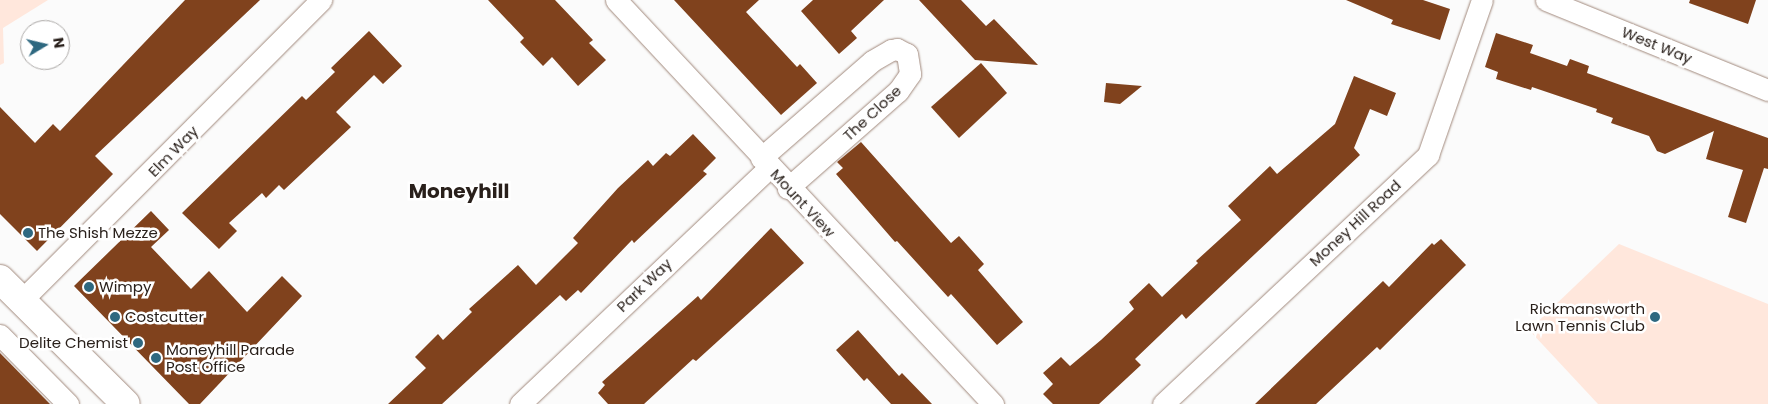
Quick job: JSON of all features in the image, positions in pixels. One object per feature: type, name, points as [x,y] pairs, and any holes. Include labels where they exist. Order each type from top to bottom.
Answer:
[{"type":"main road","points":[[0,279],[126,404]]},
{"type":"street","name":"Elm Way","points":[[22,300],[321,0]]},
{"type":"street","name":"Mount View","points":[[616,0],[788,188],[993,404]]},
{"type":"street","name":"Money Hill Road","points":[[1163,404],[1428,155],[1482,0]]},
{"type":"street","name":"West Way","points":[[1546,0],[1767,85]]},
{"type":"street","name":"The Close","points":[[766,162],[872,61],[891,50],[907,54],[910,74],[898,91],[788,188]]},
{"type":"street","name":"Park Way","points":[[520,404],[766,162]]},
{"type":"street","points":[[0,335],[68,404]]},
{"type":"shaded area","points":[[0,0],[48,0],[3,28],[4,63],[0,65]]},
{"type":"shaded area","name":"Rickmansworth Lawn Tennis Club","points":[[1619,244],[1768,304],[1768,404],[1598,404],[1529,330]]},
{"type":"building","points":[[185,0],[260,0],[95,156],[113,174],[37,251],[0,214],[0,107],[35,143],[53,124],[60,131]]},
{"type":"building","points":[[488,0],[555,0],[593,40],[589,43],[606,60],[578,86],[552,57],[543,66],[520,42],[524,38]]},
{"type":"building","points":[[674,0],[759,0],[746,12],[797,67],[800,64],[817,83],[781,115]]},
{"type":"building","points":[[813,0],[884,0],[851,31],[857,38],[839,54],[801,11]]},
{"type":"building","points":[[919,0],[961,0],[986,26],[994,19],[1038,65],[975,60]]},
{"type":"building","points":[[1346,0],[1423,0],[1450,9],[1440,40],[1391,24],[1393,20]]},
{"type":"building","points":[[1690,0],[1756,0],[1748,24],[1689,3]]},
{"type":"building","points":[[369,31],[402,66],[383,84],[374,75],[336,112],[351,127],[284,190],[279,185],[266,198],[262,193],[229,223],[237,231],[219,249],[182,213],[302,96],[306,100],[335,72],[331,68]]},
{"type":"building","points":[[1496,33],[1533,45],[1530,53],[1567,66],[1570,59],[1589,66],[1587,73],[1768,138],[1768,169],[1764,168],[1746,223],[1728,217],[1743,170],[1706,159],[1714,131],[1665,154],[1657,151],[1649,136],[1611,123],[1613,118],[1596,112],[1597,109],[1532,87],[1531,90],[1496,79],[1498,72],[1485,67]]},
{"type":"building","points":[[981,63],[1007,93],[959,138],[931,107]]},
{"type":"building","points":[[1354,76],[1396,93],[1387,116],[1370,109],[1354,148],[1360,155],[1186,319],[1182,314],[1135,359],[1141,365],[1099,404],[1053,404],[1043,394],[1053,384],[1043,373],[1061,357],[1070,366],[1101,340],[1134,309],[1129,302],[1149,283],[1162,297],[1198,263],[1196,261],[1241,220],[1228,206],[1270,166],[1277,174],[1335,124]]},
{"type":"building","points":[[1106,83],[1142,86],[1120,104],[1104,102]]},
{"type":"building","points":[[693,134],[716,158],[703,171],[707,174],[634,243],[632,240],[581,293],[578,290],[566,301],[560,295],[442,404],[388,404],[426,368],[415,357],[438,334],[443,340],[472,312],[469,309],[518,265],[536,285],[578,243],[573,238],[618,188],[648,160],[653,166],[666,153],[670,156]]},
{"type":"building","points":[[861,142],[951,243],[959,236],[984,264],[978,270],[1023,322],[997,345],[951,294],[948,297],[897,241],[895,242],[836,174],[843,168],[837,162]]},
{"type":"building","points":[[151,211],[169,230],[151,247],[191,289],[209,271],[247,312],[282,276],[302,296],[200,404],[189,404],[74,286]]},
{"type":"building","points":[[771,228],[804,263],[696,361],[693,359],[644,404],[608,404],[598,393],[605,385],[602,382],[698,296],[701,300]]},
{"type":"building","points":[[1441,239],[1466,265],[1380,350],[1377,347],[1316,404],[1255,404],[1383,281],[1389,287],[1432,243],[1434,245]]},
{"type":"building","points":[[858,330],[899,376],[902,373],[932,404],[891,404],[867,378],[864,381],[836,350]]},
{"type":"building","points":[[0,353],[50,404],[0,404]]},
{"type":"place","name":"The Shish Mezze","points":[[28,233]]},
{"type":"place","name":"Wimpy","points":[[89,287]]},
{"type":"place","name":"Costcutter","points":[[115,317]]},
{"type":"place","name":"Rickmansworth Lawn Tennis Club","points":[[1655,317]]},
{"type":"place","name":"Delite Chemist","points":[[138,343]]},
{"type":"place","name":"Moneyhill Parade Post Office","points":[[156,358]]},
{"type":"district","name":"Moneyhill","points":[[459,191]]}]
